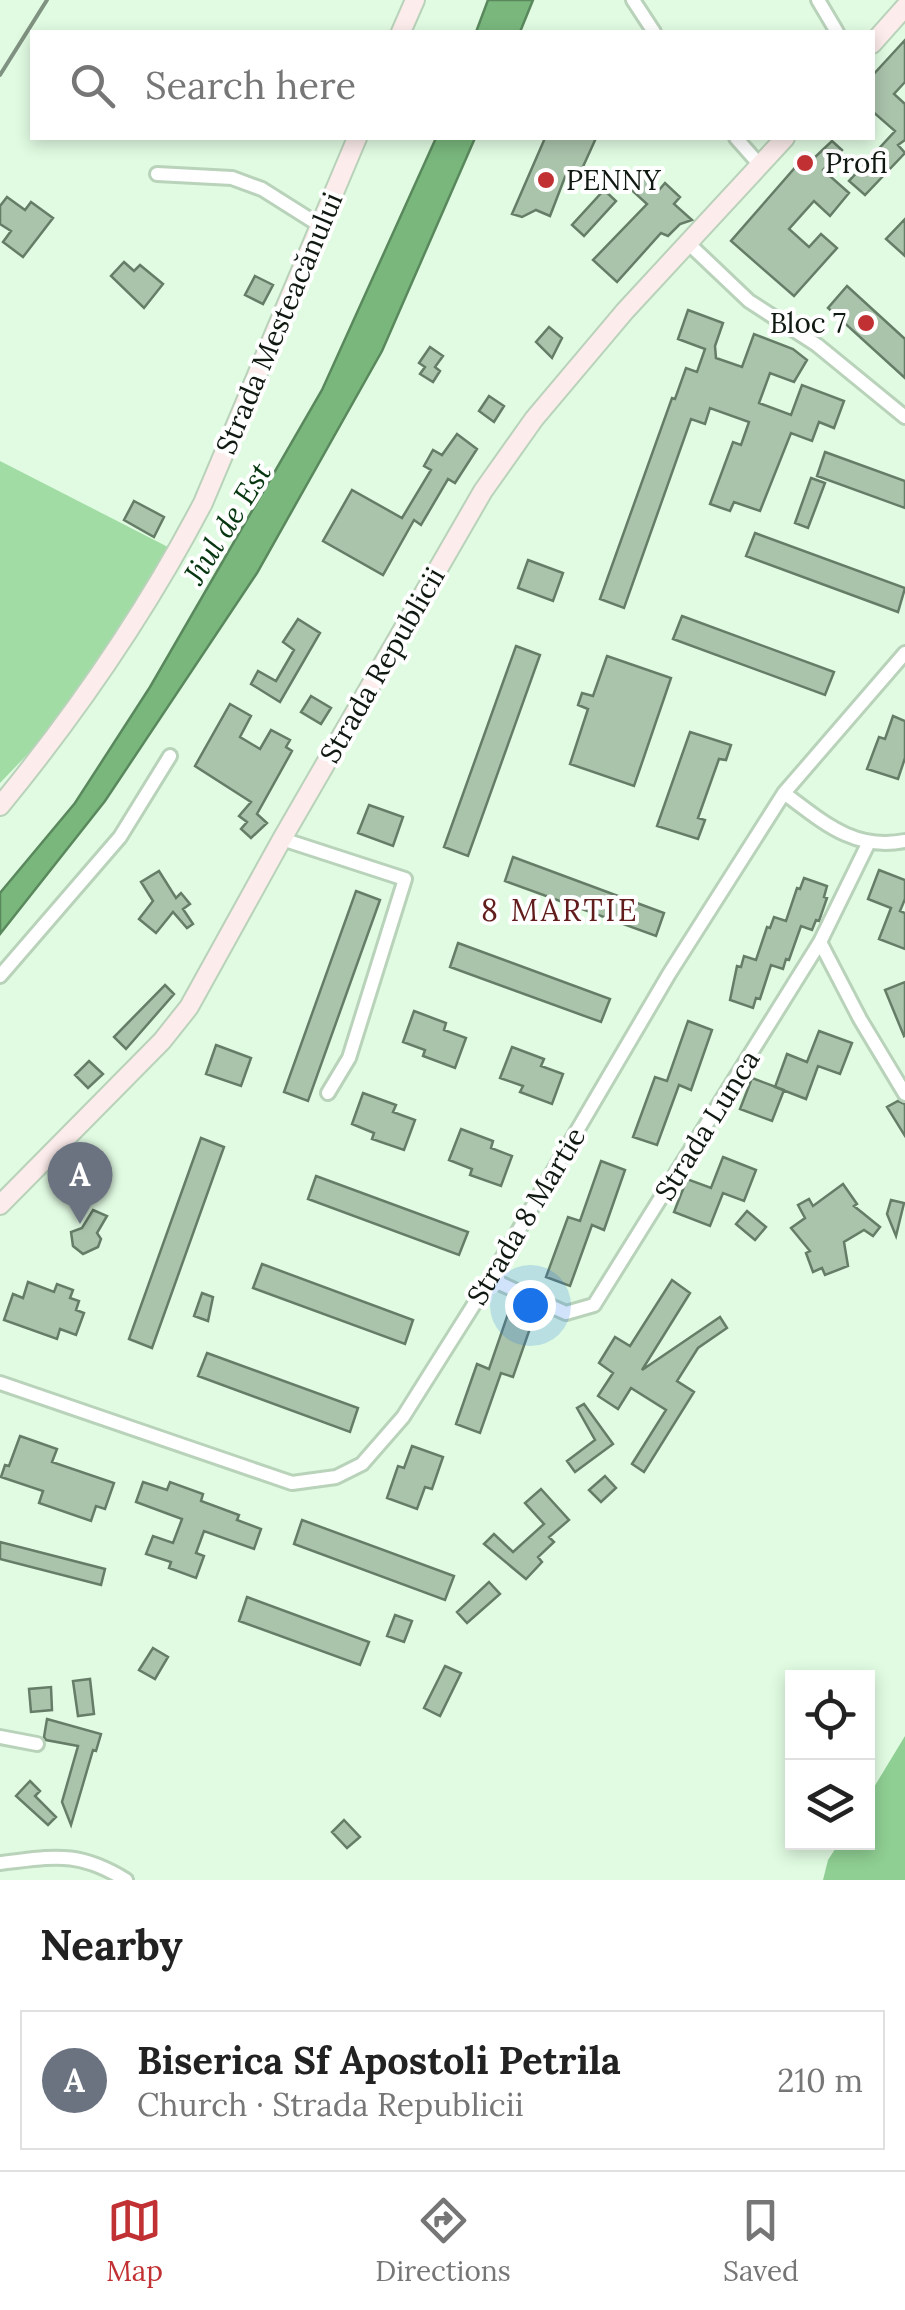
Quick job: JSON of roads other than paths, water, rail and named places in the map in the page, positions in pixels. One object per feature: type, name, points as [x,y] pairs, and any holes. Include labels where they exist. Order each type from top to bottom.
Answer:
[{"type":"main road","points":[[402,30],[414,0]]},
{"type":"main road","points":[[875,41],[905,7]]},
{"type":"main road","name":"Strada Mesteacănului","points":[[0,806],[100,677],[173,560],[209,490],[356,140]]},
{"type":"main road","name":"Strada Republicii","points":[[0,1205],[148,1055],[188,1007],[483,491],[576,369],[784,140]]},
{"type":"street","points":[[633,0],[653,30]]},
{"type":"street","points":[[818,0],[836,30]]},
{"type":"street","points":[[738,140],[760,164]]},
{"type":"street","points":[[157,174],[232,178],[262,189],[319,225]]},
{"type":"street","points":[[688,243],[749,301],[807,337],[905,417]]},
{"type":"street","name":"Strada 8 Martie","points":[[0,1383],[292,1484],[336,1477],[362,1464],[403,1417],[490,1279],[669,974],[784,792],[905,654]]},
{"type":"street","points":[[0,976],[120,836],[170,756]]},
{"type":"street","points":[[784,792],[807,810],[868,844],[905,841]]},
{"type":"street","points":[[282,838],[405,878],[348,1058],[328,1092]]},
{"type":"street","name":"Strada Lunca","points":[[490,1279],[566,1313],[594,1305],[820,942],[868,844]]},
{"type":"street","points":[[820,942],[905,1094]]},
{"type":"street","points":[[0,1738],[37,1744]]},
{"type":"street","points":[[0,1863],[84,1858],[126,1880]]},
{"type":"railway","points":[[0,75],[47,0]]},
{"type":"place","name":"Profi","points":[[805,163]]},
{"type":"place","name":"PENNY","points":[[546,180]]},
{"type":"place","name":"Bloc 7","points":[[866,323]]},
{"type":"place","name":"Biserica Sf Apostoli Petrila","points":[[80,1224]]},
{"type":"district","name":"8 MARTIE","points":[[560,910]]},
{"type":"water label","name":"Jiul de Est","points":[[227,523]]}]
